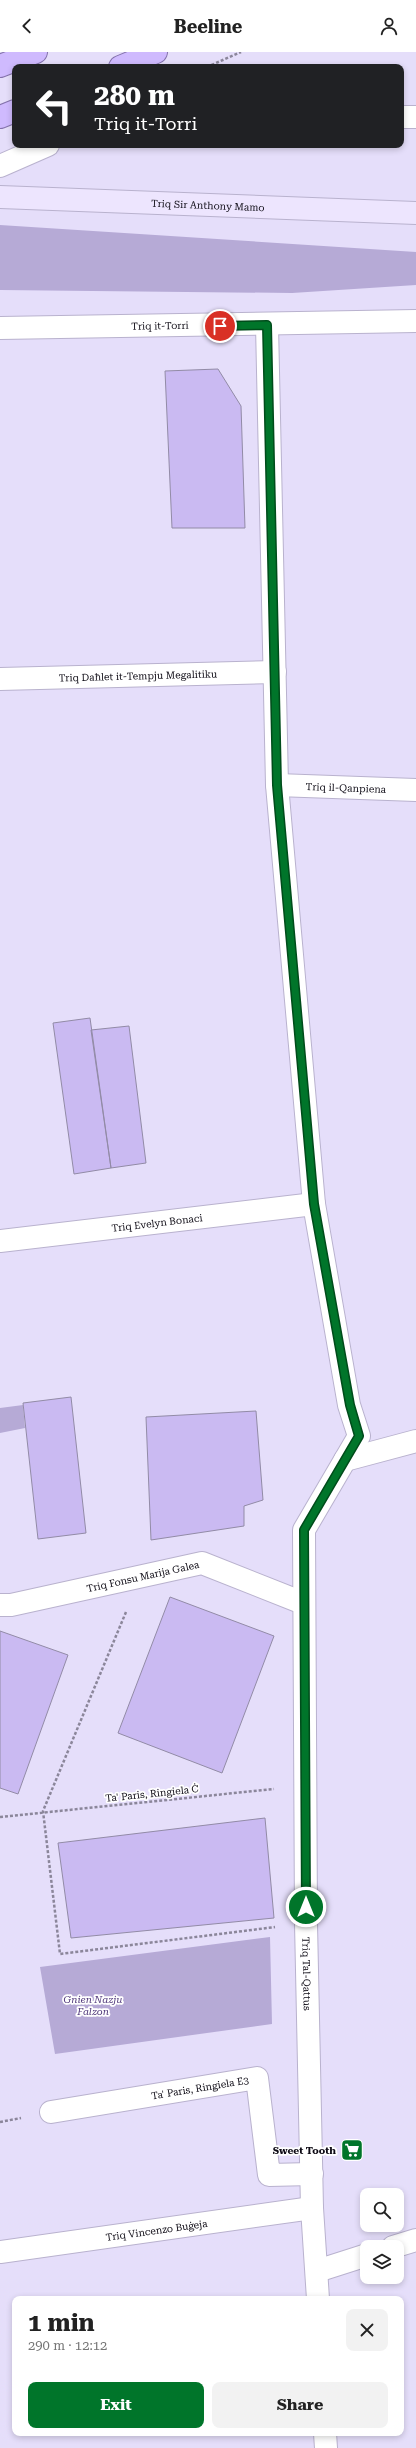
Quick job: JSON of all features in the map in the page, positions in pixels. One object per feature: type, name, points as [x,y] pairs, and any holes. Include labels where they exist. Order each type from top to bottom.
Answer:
[{"type":"highway","points":[[0,66],[36,52]]},
{"type":"highway","points":[[127,64],[156,52]]},
{"type":"highway","points":[[0,117],[12,112]]},
{"type":"main road","name":"Triq Sir Anthony Mamo","points":[[0,197],[416,213]]},
{"type":"street","points":[[404,116],[416,118]]},
{"type":"street","points":[[6,163],[41,148]]},
{"type":"street","name":"Triq it-Torri","points":[[0,328],[267,325],[416,321]]},
{"type":"street","name":"Triq Tal-Qattus","points":[[267,325],[277,785],[314,1204],[350,1405],[359,1436],[304,1530],[303,1603],[307,1786],[306,1923],[312,2208],[318,2296]]},
{"type":"street","name":"Triq Daħlet it-Tempju Megalitiku","points":[[0,679],[275,672]]},
{"type":"street","name":"Triq il-Qanpiena","points":[[277,785],[416,790]]},
{"type":"street","name":"Triq Evelyn Bonaci","points":[[0,1241],[314,1204]]},
{"type":"street","points":[[345,1460],[416,1441]]},
{"type":"street","name":"Triq Fonsu Marija Galea","points":[[0,1605],[11,1605],[202,1563],[303,1603]]},
{"type":"street","name":"Ta' Paris, Ringiela E3","points":[[51,2112],[257,2078],[269,2175],[312,2174]]},
{"type":"street","name":"Triq Vincenzo Buġeja","points":[[0,2252],[312,2208]]},
{"type":"street","points":[[404,2244],[416,2240]]},
{"type":"street","points":[[317,2271],[360,2257]]},
{"type":"street","points":[[325,2436],[326,2448]]},
{"type":"path","points":[[215,64],[241,52]]},
{"type":"path","points":[[141,1577],[42,1812],[60,1954],[271,1927]]},
{"type":"path","name":"Ta' Paris, Ringiela Ċ","points":[[0,1817],[307,1786]]},
{"type":"green space","points":[[0,225],[416,252],[416,285],[292,293],[0,290]]},
{"type":"green space","points":[[23,1405],[25,1428],[0,1433],[0,1408]]},
{"type":"green space","name":"Gnien Nazju Falzon","points":[[270,1937],[272,2024],[55,2054],[40,1967]]},
{"type":"building","points":[[218,369],[241,406],[245,528],[172,528],[165,371]]},
{"type":"building","points":[[90,1018],[111,1168],[74,1174],[53,1023]]},
{"type":"building","points":[[129,1026],[146,1163],[111,1168],[91,1030]]},
{"type":"building","points":[[71,1397],[86,1533],[38,1539],[23,1403]]},
{"type":"building","points":[[256,1411],[263,1500],[244,1506],[244,1526],[151,1540],[146,1417]]},
{"type":"building","points":[[170,1597],[274,1636],[222,1773],[118,1733]]},
{"type":"building","points":[[0,1631],[68,1655],[18,1794],[0,1788]]},
{"type":"building","points":[[265,1818],[274,1918],[71,1938],[58,1843]]},
{"type":"place","name":"Sweet Tooth","points":[[352,2150]]},
{"type":"route","points":[[220,326],[267,325],[277,785],[314,1204],[350,1405],[359,1436],[304,1530],[303,1603],[307,1786],[306,1907]]}]
